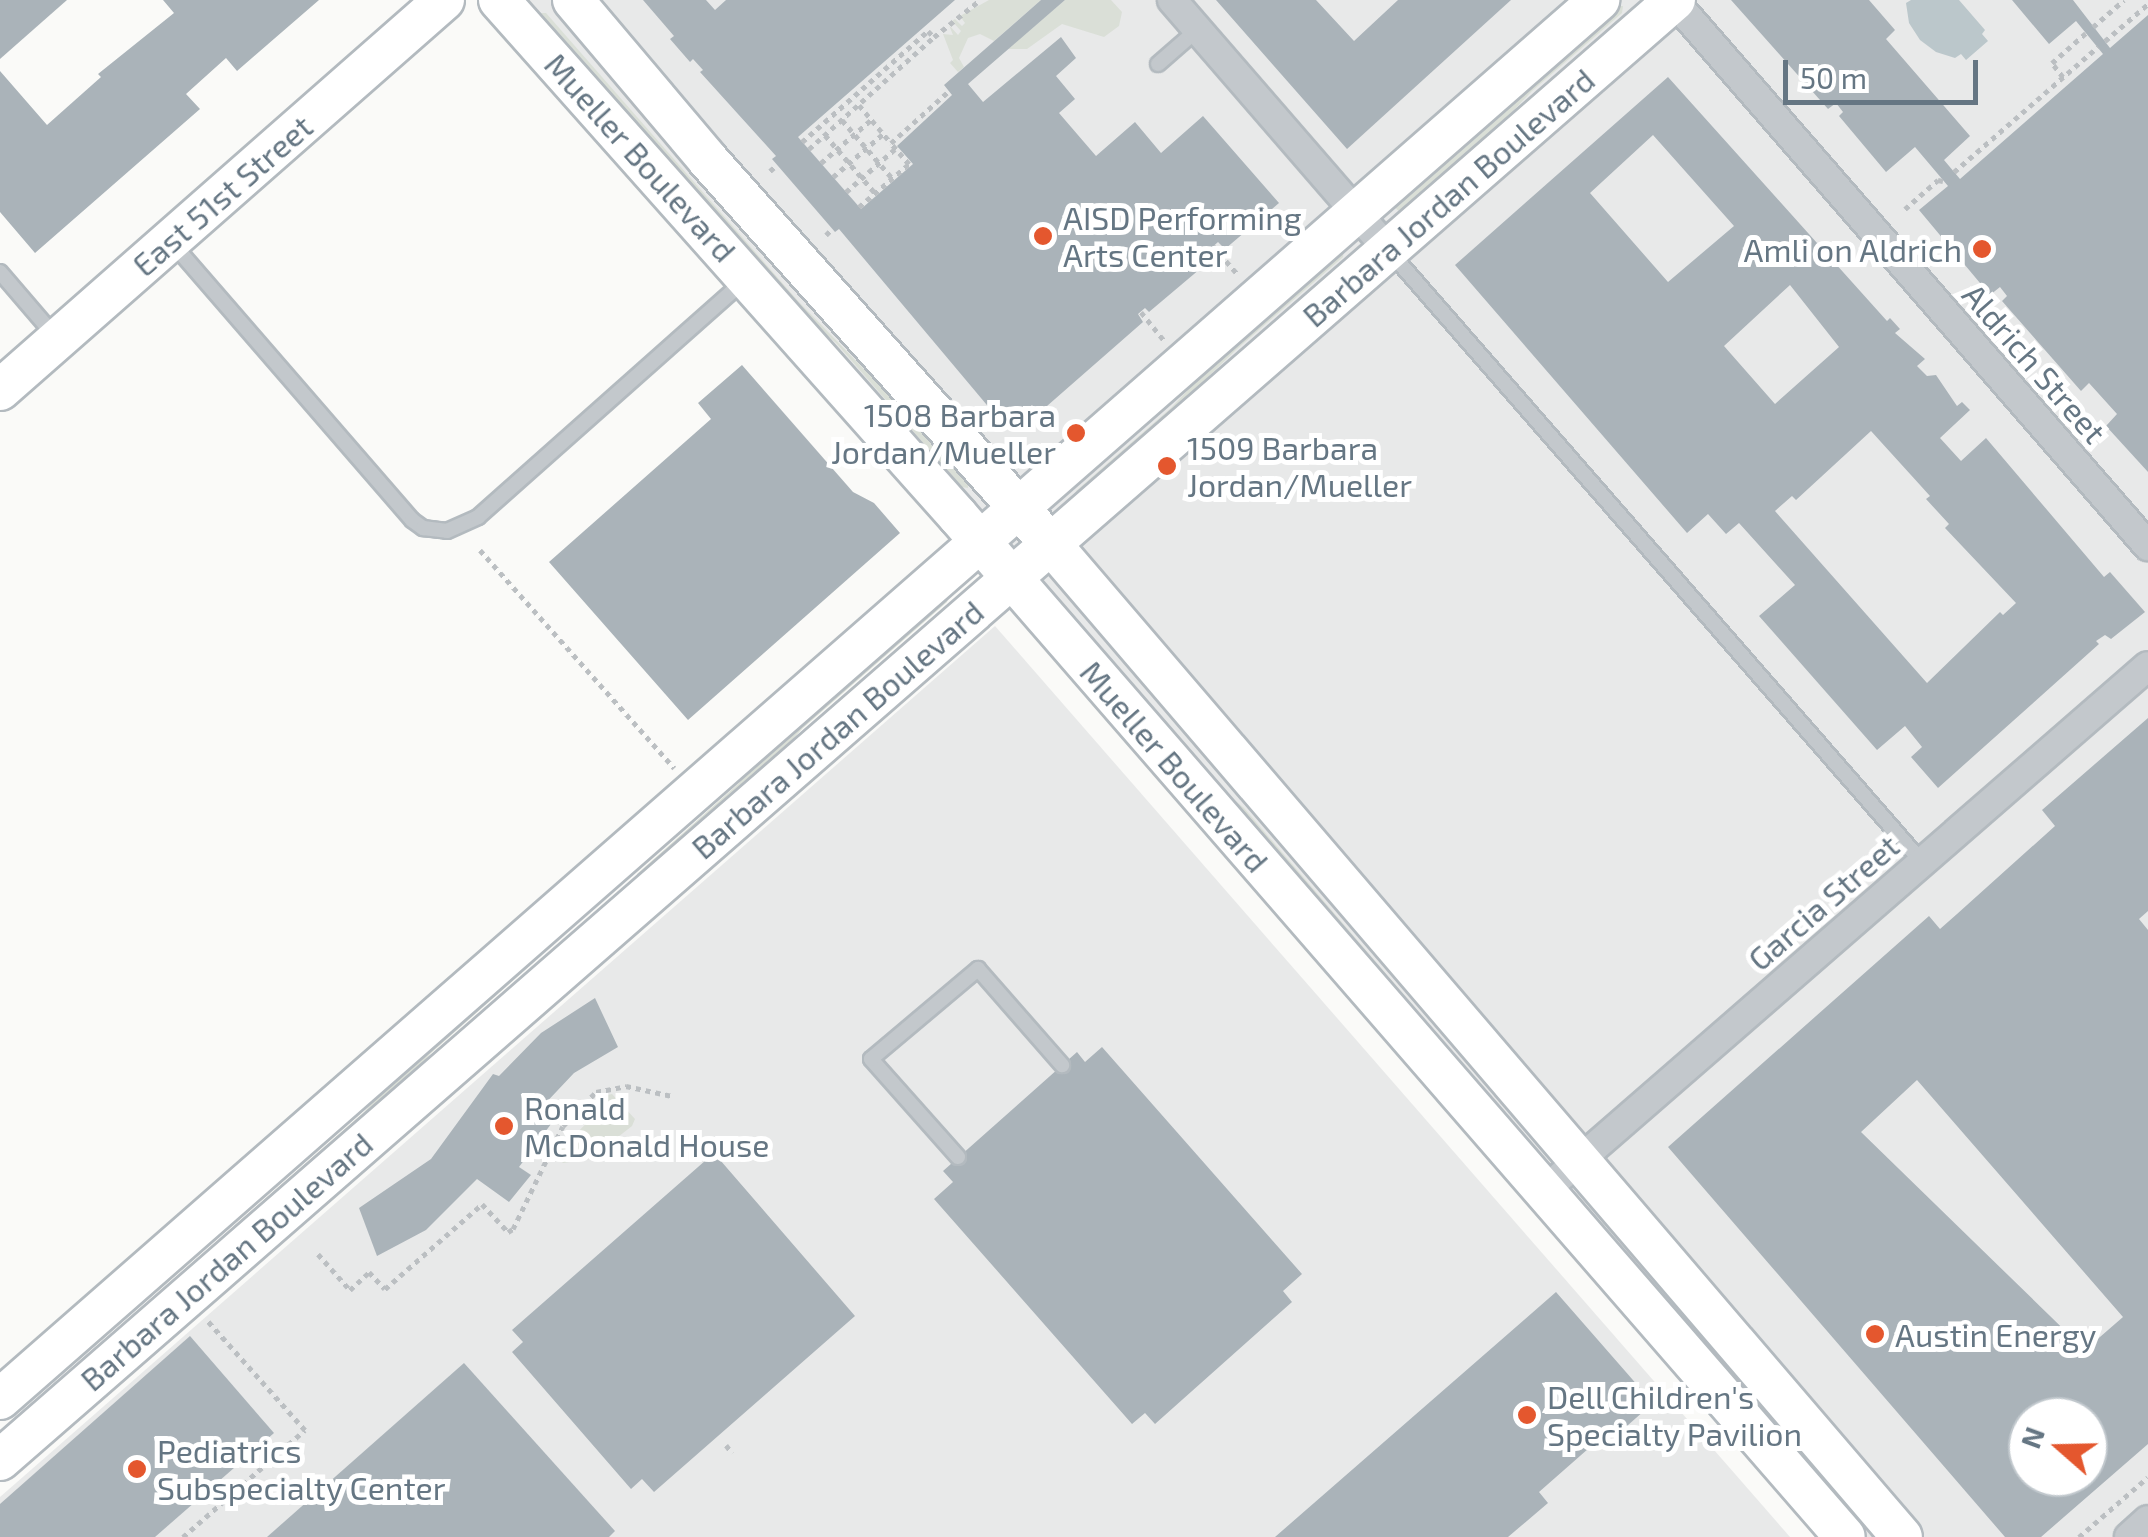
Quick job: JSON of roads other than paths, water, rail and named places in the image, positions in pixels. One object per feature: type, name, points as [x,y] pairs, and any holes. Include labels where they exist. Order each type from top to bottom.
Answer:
[{"type":"street","name":"East 51st Street","points":[[0,390],[444,0]]},
{"type":"street","name":"Mueller Boulevard","points":[[499,0],[748,277],[1845,1537]]},
{"type":"street","name":"Mueller Boulevard","points":[[574,0],[708,160],[1050,543],[1582,1159],[1902,1537]]},
{"type":"street","points":[[1172,0],[1388,250]]},
{"type":"street","name":"Barbara Jordan Boulevard","points":[[0,1399],[1598,0]]},
{"type":"street","name":"Barbara Jordan Boulevard","points":[[0,1460],[1674,0]]},
{"type":"street","name":"Aldrich Street","points":[[1674,0],[2148,546]]},
{"type":"street","name":"Garcia Street","points":[[1544,1191],[2148,666]]},
{"type":"street","points":[[2129,1537],[2148,1520]]},
{"type":"lane","points":[[1158,64],[1197,30]]},
{"type":"lane","points":[[170,240],[412,520],[423,528],[447,531],[478,517],[748,277]]},
{"type":"lane","points":[[1388,250],[1922,862]]},
{"type":"lane","points":[[0,272],[58,340]]},
{"type":"lane","points":[[958,1157],[871,1059],[978,969],[1062,1065]]},
{"type":"place","name":"AISD Performing Arts Center","points":[[1043,236]]},
{"type":"place","name":"Amli on Aldrich","points":[[1982,249]]},
{"type":"place","name":"1508 Barbara Jordan/Mueller","points":[[1076,433]]},
{"type":"place","name":"1509 Barbara Jordan/Mueller","points":[[1167,466]]},
{"type":"place","name":"Ronald McDonald House","points":[[504,1126]]},
{"type":"place","name":"Austin Energy","points":[[1875,1334]]},
{"type":"place","name":"Dell Children's Specialty Pavilion","points":[[1527,1415]]},
{"type":"place","name":"Pediatrics Subspecialty Center","points":[[137,1469]]}]
